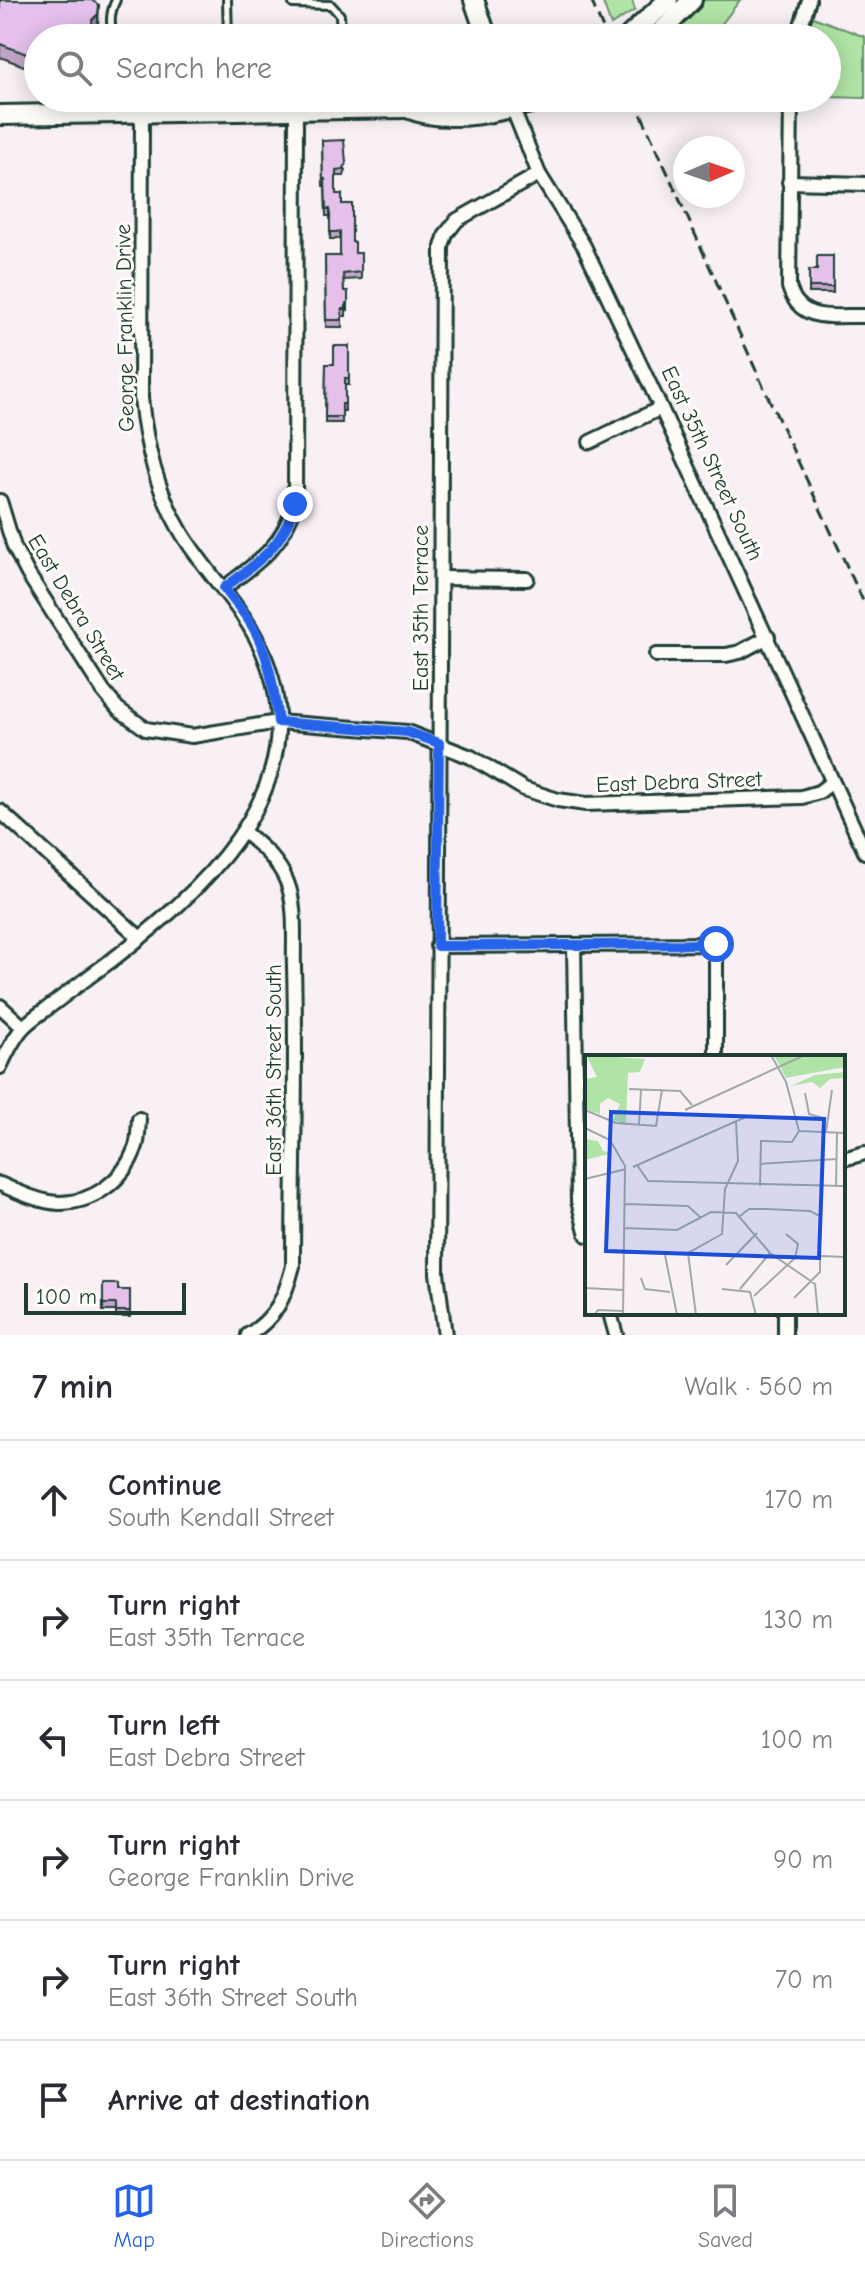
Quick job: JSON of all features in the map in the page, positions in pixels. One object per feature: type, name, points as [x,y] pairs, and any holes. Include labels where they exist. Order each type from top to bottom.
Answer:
[{"type":"main road","points":[[474,0],[482,24]]},
{"type":"main road","points":[[654,24],[668,0]]},
{"type":"main road","points":[[658,24],[692,0]]},
{"type":"main road","points":[[0,115],[43,112]]},
{"type":"main road","points":[[420,112],[433,116],[455,112]]},
{"type":"street","points":[[801,24],[809,0]]},
{"type":"street","name":"George Franklin Drive","points":[[0,1067],[23,1027],[140,938],[197,885],[244,832],[260,805],[271,776],[278,722],[273,681],[262,647],[251,624],[185,538],[172,515],[155,478],[145,438],[141,398],[142,112]]},
{"type":"street","points":[[224,588],[276,546],[288,526],[295,504],[296,112]]},
{"type":"street","name":"East 35th Street South","points":[[515,112],[539,174],[584,246],[661,408],[865,852]]},
{"type":"street","points":[[791,112],[789,287],[796,304],[803,311],[816,315],[865,316]]},
{"type":"street","name":"East 35th Terrace","points":[[445,1335],[437,1273],[442,247],[446,234],[457,220],[539,174]]},
{"type":"street","points":[[789,182],[865,184]]},
{"type":"street","points":[[590,442],[661,408]]},
{"type":"street","name":"East Debra Street","points":[[0,501],[1,516],[28,574],[103,691],[131,720],[160,733],[192,736],[278,722],[407,732],[471,757],[524,789],[558,800],[586,804],[802,797],[819,792],[832,782]]},
{"type":"street","points":[[441,578],[527,579]]},
{"type":"street","points":[[656,655],[726,655],[740,652],[768,637]]},
{"type":"street","points":[[0,811],[140,938]]},
{"type":"street","name":"East 36th Street South","points":[[244,832],[278,864],[288,885],[294,990],[293,1266],[285,1296],[269,1319],[248,1335]]},
{"type":"street","points":[[437,946],[716,944],[716,1055]]},
{"type":"street","points":[[574,945],[578,1201],[585,1227]]},
{"type":"street","points":[[0,1006],[23,1027]]},
{"type":"street","points":[[0,1184],[36,1199],[58,1203],[79,1201],[104,1190],[124,1171],[136,1147],[139,1119]]},
{"type":"street","points":[[845,1158],[865,1153]]},
{"type":"street","points":[[611,1315],[616,1335]]},
{"type":"lane","points":[[110,24],[116,0]]},
{"type":"lane","points":[[227,0],[228,24]]},
{"type":"lane","points":[[293,0],[293,4],[331,5],[340,15],[340,24]]},
{"type":"green space","points":[[602,0],[632,0],[635,10],[611,24]]},
{"type":"green space","points":[[701,0],[740,0],[722,24],[680,24]]},
{"type":"green space","points":[[813,17],[831,24],[810,24]]},
{"type":"green space","points":[[841,28],[865,37],[865,98],[841,97]]},
{"type":"building","points":[[0,0],[91,0],[99,5],[92,24],[24,24],[24,53],[0,44]]},
{"type":"building","points":[[344,140],[346,163],[344,169],[336,170],[336,194],[342,194],[342,204],[352,204],[352,242],[355,242],[355,253],[361,253],[361,272],[343,274],[348,303],[346,309],[342,309],[342,320],[326,320],[325,256],[340,256],[340,232],[330,232],[322,141]]},
{"type":"building","points":[[817,256],[833,256],[833,287],[809,287],[809,270],[817,270]]},
{"type":"building","points":[[334,346],[349,346],[349,378],[345,378],[342,417],[325,417],[326,364],[334,364]]},
{"type":"building","points":[[103,1284],[118,1284],[118,1290],[130,1290],[130,1311],[116,1311],[116,1304],[103,1304]]},
{"type":"railway","points":[[591,0],[601,24]]},
{"type":"railway","points":[[640,112],[865,605]]},
{"type":"route","points":[[295,504],[288,526],[276,546],[224,588],[251,624],[262,647],[273,681],[278,722],[407,732],[439,743],[437,946],[716,944]]}]
